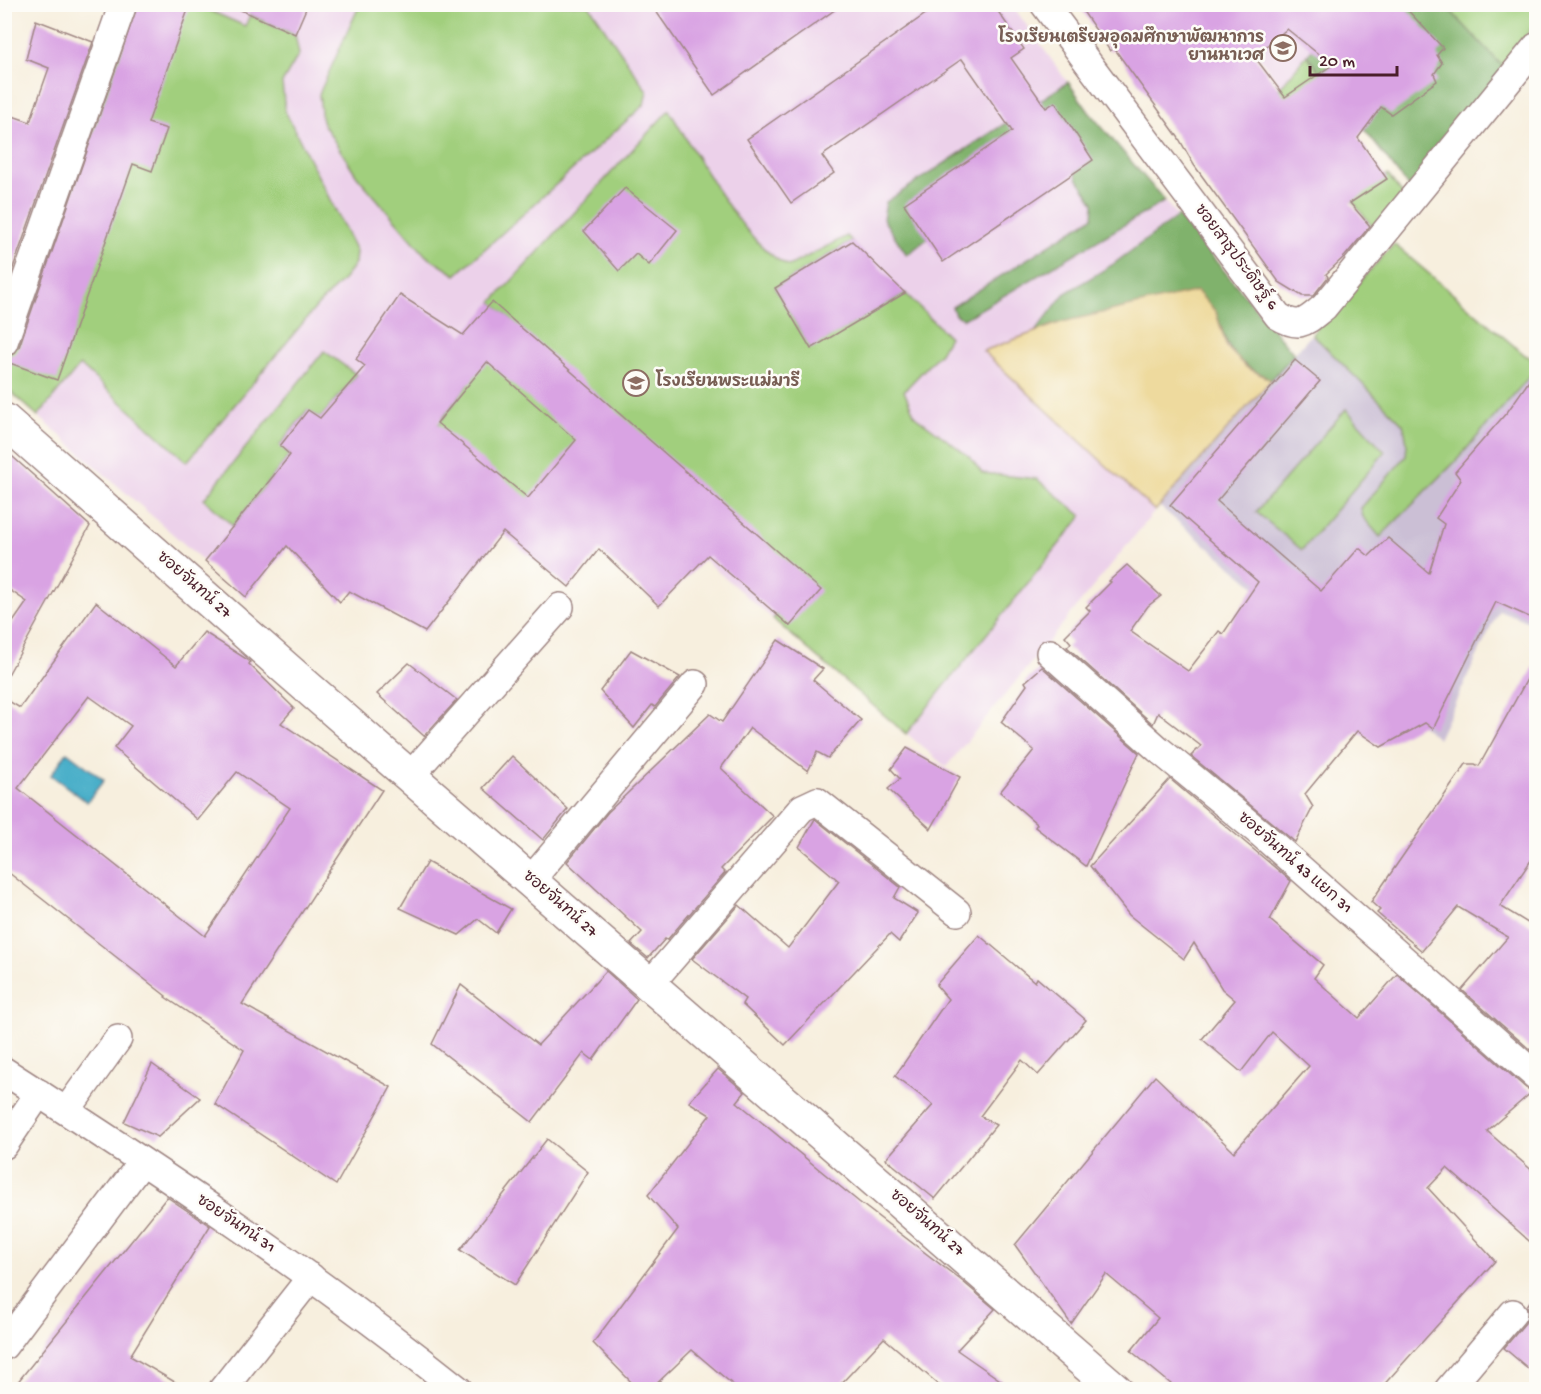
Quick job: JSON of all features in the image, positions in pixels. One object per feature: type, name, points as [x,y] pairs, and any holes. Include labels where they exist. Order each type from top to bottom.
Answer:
[{"type":"street","points":[[4,342],[123,4]]},
{"type":"street","name":"ซอยสาธุประดิษฐ์ 6","points":[[1044,4],[1278,316],[1291,324],[1303,322],[1324,307],[1536,47]]},
{"type":"street","name":"ซอยจันทน์ 27","points":[[4,420],[291,673],[1116,1389]]},
{"type":"street","points":[[410,776],[560,607]]},
{"type":"street","name":"ซอยจันทน์ 43 แยก 31","points":[[1050,653],[1158,749],[1268,840],[1536,1076]]},
{"type":"street","points":[[531,880],[695,684]]},
{"type":"street","points":[[650,984],[802,808],[817,801],[957,912]]},
{"type":"street","points":[[67,1110],[118,1040]]},
{"type":"street","name":"ซอยจันทน์ 31","points":[[4,1071],[67,1110],[310,1276],[459,1389]]},
{"type":"street","points":[[4,1145],[39,1093]]},
{"type":"street","points":[[4,1346],[142,1162]]},
{"type":"street","points":[[222,1389],[310,1276]]},
{"type":"street","points":[[1448,1389],[1513,1313]]},
{"type":"shaded area","name":"โรงเรียนพระแม่มารี","points":[[128,4],[1012,5],[1089,112],[1294,354],[1159,506],[946,767],[640,505],[569,588],[380,436],[247,599],[5,387]]},
{"type":"shaded area","name":"โรงเรียนเตรียมอุดมศึกษาพัฒนาการ ยานนาเวศ","points":[[1221,5],[1349,5],[1281,86]]},
{"type":"shaded area","points":[[1394,244],[1525,355],[1536,360],[1536,620],[1534,624],[1499,610],[1438,739],[1159,506]]},
{"type":"green space","points":[[360,4],[589,5],[647,91],[644,105],[456,275],[426,256],[357,176],[322,122],[319,94]]},
{"type":"green space","points":[[128,5],[197,5],[245,26],[250,15],[295,34],[299,54],[282,83],[285,111],[356,251],[355,263],[344,279],[317,306],[187,462],[80,365],[38,416],[5,387],[5,354]]},
{"type":"green space","points":[[1389,5],[1445,5],[1506,70],[1410,189],[1307,55],[1318,42]]},
{"type":"green space","points":[[1445,5],[1536,5],[1536,21],[1506,70]]},
{"type":"green space","points":[[1307,55],[1327,82],[1282,108],[1273,96]]},
{"type":"green space","points":[[1068,82],[1089,112],[1165,201],[964,319],[955,315],[952,307],[1093,217],[1094,203],[1077,178],[1073,161],[1059,159],[927,239],[907,255],[883,219],[886,202]]},
{"type":"green space","points":[[669,110],[722,197],[755,239],[772,255],[789,266],[847,236],[852,241],[775,288],[811,348],[905,293],[949,337],[940,353],[904,391],[915,416],[970,457],[982,473],[1037,479],[1082,516],[906,734],[773,619],[800,584],[492,302]]},
{"type":"green space","points":[[1388,175],[1403,195],[1375,230],[1352,201]]},
{"type":"green space","points":[[1178,216],[1294,354],[1271,380],[1248,367],[1234,354],[1216,312],[1035,332],[1064,294],[1112,265]]},
{"type":"green space","points":[[1394,244],[1525,355],[1536,360],[1536,369],[1456,461],[1380,537],[1363,517],[1361,508],[1406,456],[1407,442],[1403,424],[1312,334]]},
{"type":"green space","points":[[324,351],[357,375],[320,418],[307,410],[280,445],[290,455],[233,526],[204,499]]},
{"type":"green space","points":[[491,353],[653,492],[573,561],[432,433]]},
{"type":"green space","points":[[1346,409],[1385,452],[1302,550],[1256,512]]},
{"type":"sand","points":[[1197,291],[1216,312],[1227,347],[1246,367],[1271,380],[1155,511],[983,351],[1062,322]]},
{"type":"water","points":[[67,752],[104,780],[87,802],[51,775]]},
{"type":"building","points":[[138,4],[190,4],[148,123],[167,129],[152,171],[133,164],[57,380],[4,361],[4,357],[14,354],[19,347]]},
{"type":"building","points":[[227,4],[308,4],[295,34]]},
{"type":"building","points":[[651,4],[843,4],[714,95]]},
{"type":"building","points":[[940,4],[993,4],[1024,49],[1011,58],[1046,108],[1055,102],[1093,160],[943,262],[904,204],[1012,131],[962,59],[822,156],[834,173],[791,203],[747,139]]},
{"type":"building","points":[[1078,4],[1402,4],[1443,48],[1437,55],[1442,63],[1434,74],[1437,81],[1391,114],[1381,107],[1358,138],[1387,179],[1350,203],[1370,226],[1345,256],[1326,274],[1328,277],[1313,296],[1302,296],[1279,282],[1194,165],[1178,137],[1114,48],[1110,51]],"holes":[[[1287,29],[1332,65],[1285,97],[1254,56]]]},
{"type":"building","points":[[36,20],[93,42],[4,293],[4,113],[30,122],[49,68],[26,59]]},
{"type":"building","points":[[625,188],[677,230],[649,265],[636,254],[619,271],[584,231]]},
{"type":"building","points":[[852,241],[905,293],[811,349],[775,288]]},
{"type":"building","points":[[400,295],[463,335],[492,302],[821,590],[790,626],[708,555],[659,606],[599,549],[569,587],[503,532],[425,632],[349,591],[340,602],[287,546],[246,597],[205,561],[290,455],[280,446],[308,410],[320,418],[365,366],[356,359]],"holes":[[[487,362],[576,440],[528,498],[437,423]]]},
{"type":"building","points":[[1295,360],[1320,381],[1217,501],[1321,591],[1359,548],[1369,556],[1388,538],[1429,573],[1444,524],[1436,518],[1461,480],[1455,472],[1508,411],[1536,371],[1536,620],[1496,602],[1433,729],[1425,723],[1381,747],[1357,731],[1305,794],[1313,807],[1295,842],[1191,756],[1201,746],[1158,713],[1153,724],[1067,647],[1071,643],[1065,636],[1090,611],[1086,607],[1127,565],[1161,596],[1148,606],[1130,631],[1188,671],[1219,631],[1223,634],[1258,582],[1170,505]]},
{"type":"building","points":[[4,449],[90,526],[4,682],[4,635],[27,602],[4,586]]},
{"type":"building","points":[[96,602],[176,666],[204,632],[248,660],[249,664],[294,708],[281,723],[382,790],[242,1004],[391,1087],[336,1185],[215,1104],[244,1050],[165,997],[4,869],[4,698],[20,708]],"holes":[[[89,696],[131,726],[114,748],[198,820],[237,772],[290,808],[205,936],[18,788]]]},
{"type":"building","points":[[778,640],[823,669],[813,680],[861,720],[828,758],[817,752],[808,771],[750,728],[721,768],[773,816],[721,869],[725,873],[667,940],[665,939],[648,958],[631,944],[642,932],[567,862],[608,812],[710,714],[722,722]]},
{"type":"building","points":[[631,650],[680,677],[655,707],[652,705],[634,728],[600,691]]},
{"type":"building","points":[[409,663],[457,700],[424,736],[377,694]]},
{"type":"building","points":[[1536,663],[1536,853],[1500,906],[1536,928],[1536,1055],[1462,990],[1508,937],[1458,907],[1422,951],[1377,913],[1380,910],[1371,902],[1466,764],[1479,766]]},
{"type":"building","points":[[1042,667],[1139,753],[1086,866],[1035,827],[1037,824],[1000,792],[1034,750],[1001,722],[1027,685],[1025,682]]},
{"type":"building","points":[[907,748],[960,777],[931,829],[888,789],[900,779],[891,769]]},
{"type":"building","points":[[512,756],[568,809],[543,840],[483,788]]},
{"type":"building","points":[[1170,779],[1291,881],[1270,920],[1323,965],[1314,978],[1359,1018],[1397,974],[1526,1088],[1533,1091],[1487,1131],[1536,1174],[1536,1247],[1447,1168],[1428,1188],[1495,1261],[1380,1389],[1177,1389],[1131,1351],[1158,1318],[1106,1274],[1071,1324],[1015,1245],[1155,1076],[1234,1152],[1309,1066],[1272,1032],[1241,1072],[1202,1039],[1235,1000],[1222,989],[1194,943],[1184,959],[1129,915],[1090,866]]},
{"type":"building","points":[[815,819],[900,887],[894,898],[918,913],[899,942],[890,934],[785,1045],[742,1004],[745,999],[692,959],[739,905],[788,948],[839,881],[799,847]]},
{"type":"building","points":[[427,862],[511,909],[496,933],[478,919],[459,935],[400,908]]},
{"type":"building","points":[[979,935],[1035,982],[1037,978],[1086,1020],[1038,1075],[1022,1060],[980,1116],[996,1125],[935,1199],[886,1159],[933,1105],[895,1076],[948,999],[936,985]]},
{"type":"building","points":[[606,971],[637,999],[593,1060],[584,1053],[532,1122],[432,1044],[461,985],[538,1045]]},
{"type":"building","points":[[152,1064],[200,1098],[158,1137],[124,1122]]},
{"type":"building","points":[[718,1069],[745,1092],[737,1102],[995,1309],[957,1350],[1013,1389],[944,1389],[884,1338],[836,1389],[738,1389],[692,1350],[651,1389],[638,1389],[593,1343],[678,1229],[648,1195],[710,1115],[689,1102]]},
{"type":"building","points":[[547,1139],[588,1172],[515,1285],[460,1250]]},
{"type":"building","points":[[167,1197],[210,1226],[130,1356],[187,1389],[12,1389]]},
{"type":"building","points":[[1536,1293],[1536,1375],[1504,1348],[1525,1323],[1529,1315],[1527,1306]]},
{"type":"place","name":"โรงเรียนเตรียมอุดมศึกษาพัฒนาการ ยานนาเวศ","points":[[1283,48]]},
{"type":"place","name":"โรงเรียนพระแม่มารี","points":[[636,383]]}]
